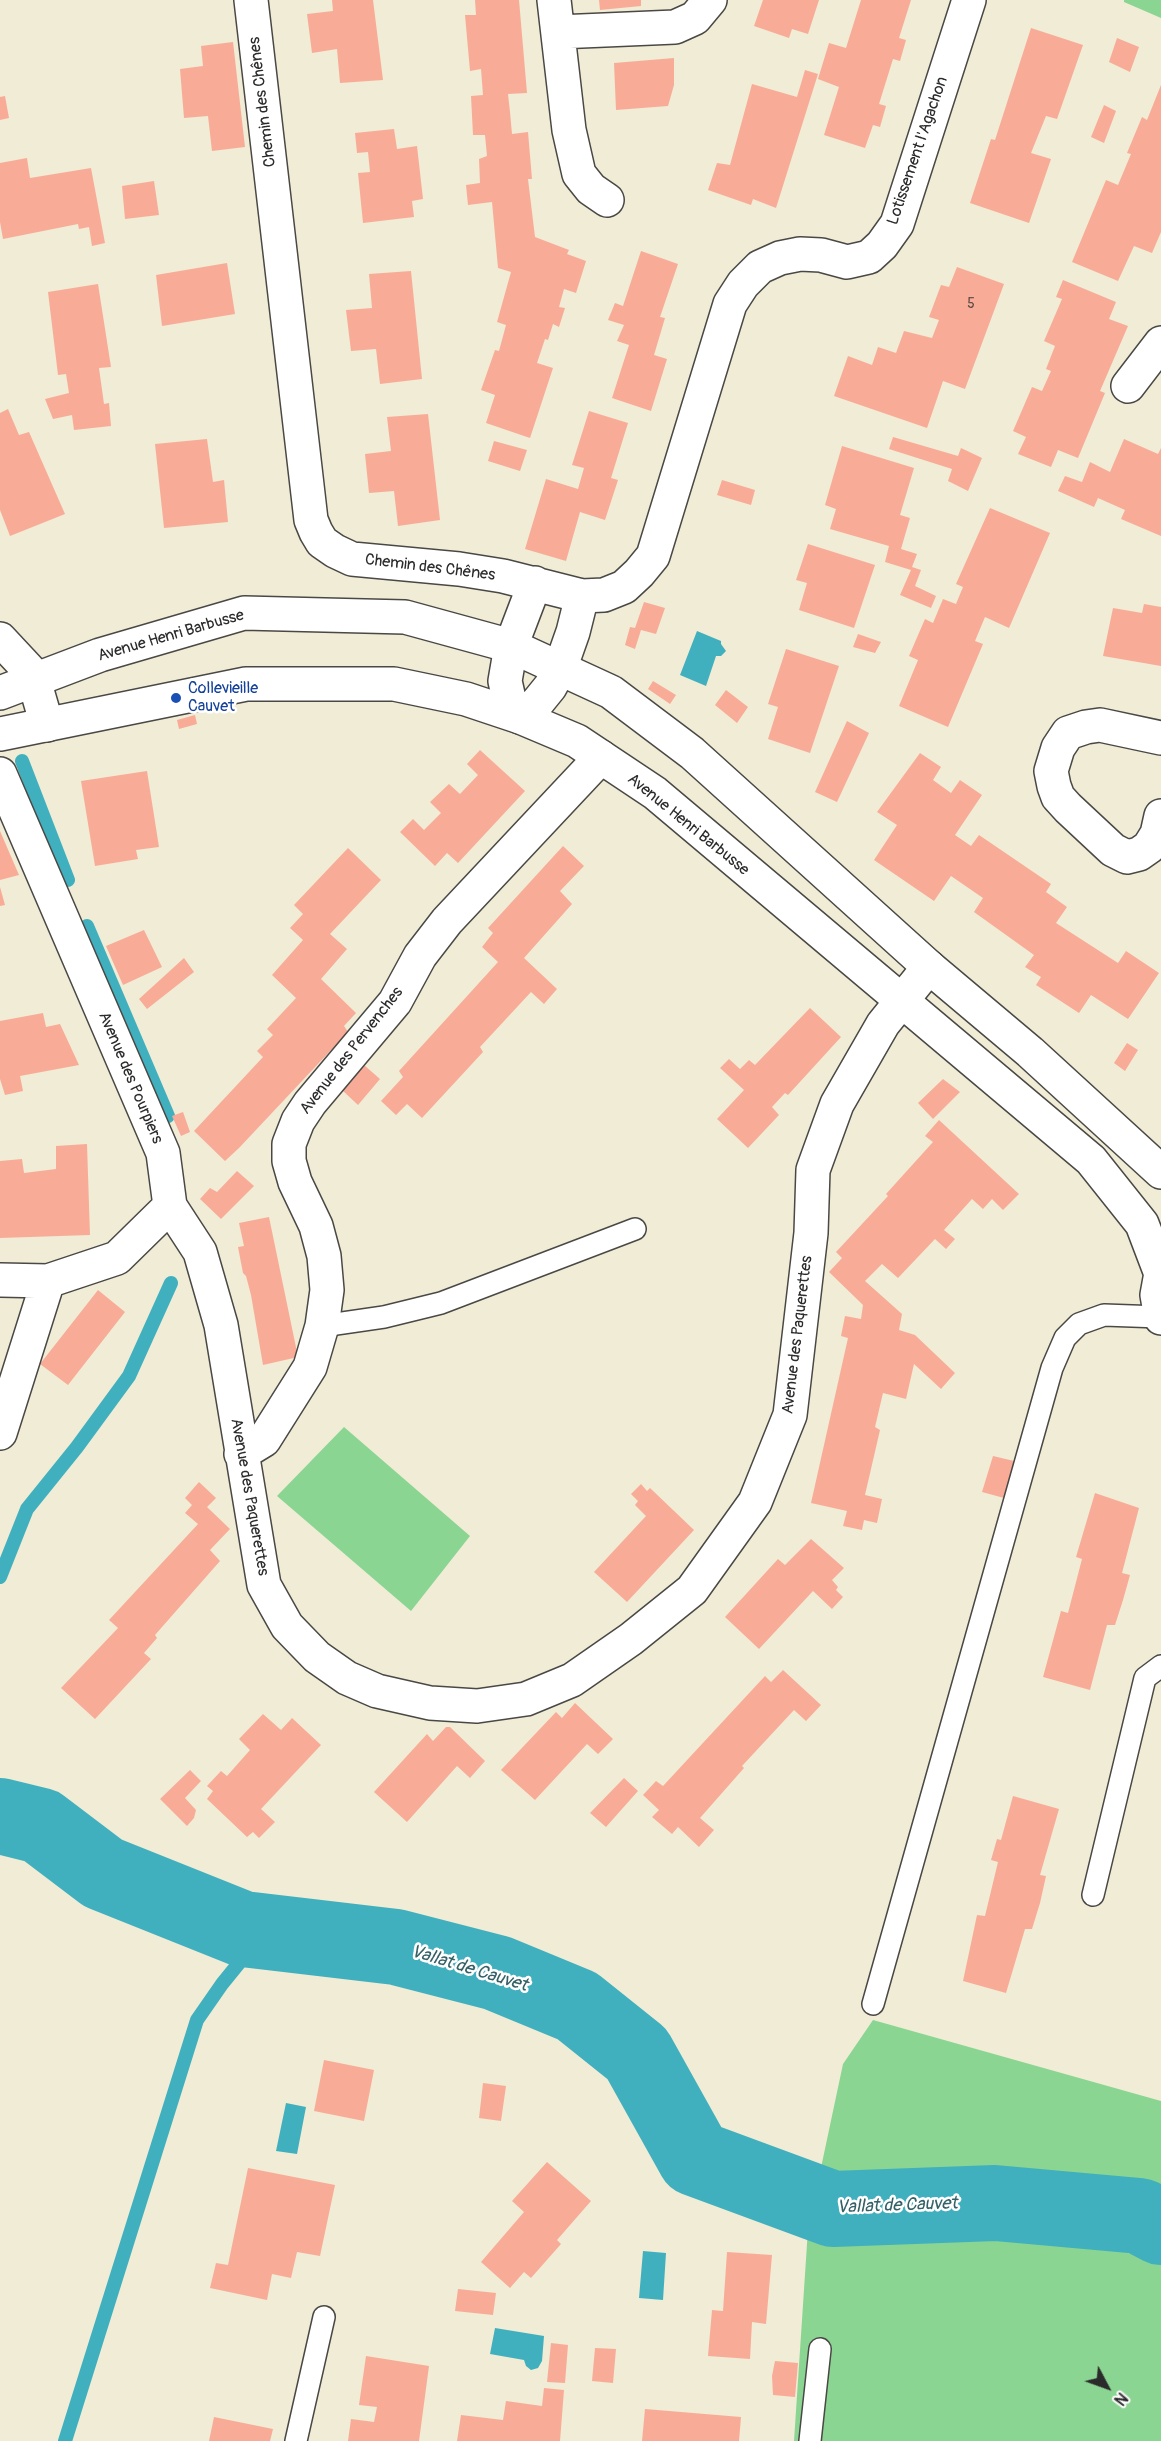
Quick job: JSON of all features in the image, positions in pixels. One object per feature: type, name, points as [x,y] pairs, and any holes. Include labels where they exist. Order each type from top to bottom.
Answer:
[{"type":"street","name":"Chemin des Chênes","points":[[251,0],[311,520],[322,542],[334,551],[352,559],[459,569],[535,583],[582,596],[603,595],[624,587],[653,556],[730,304],[743,284],[760,267]]},
{"type":"street","points":[[554,0],[569,130],[579,174],[591,189],[607,200]]},
{"type":"street","points":[[558,32],[675,27],[695,18],[710,0]]},
{"type":"street","name":"Lotissement l'Agachon","points":[[760,267],[780,258],[800,254],[821,255],[847,262],[869,257],[882,244],[897,224],[969,0]]},
{"type":"street","points":[[1128,387],[1161,343]]},
{"type":"street","points":[[535,583],[511,646],[505,681],[509,699],[520,717],[537,703],[550,687],[560,669],[582,596]]},
{"type":"street","name":"Avenue Henri Barbusse","points":[[0,693],[100,655],[244,613],[405,617],[511,646],[611,692],[692,753],[929,967],[1030,1052],[1161,1172]]},
{"type":"street","points":[[0,639],[28,669],[34,680],[47,725]]},
{"type":"street","name":"Avenue Henri Barbusse","points":[[0,734],[246,684],[394,684],[466,699],[520,717],[577,741],[655,793],[1091,1160],[1142,1224],[1161,1273],[1157,1295],[1161,1317]]},
{"type":"street","points":[[1161,738],[1100,725],[1086,727],[1068,733],[1058,748],[1051,771],[1058,797],[1113,850],[1127,856],[1139,854],[1149,847],[1157,834],[1161,816]]},
{"type":"street","name":"Avenue des Pervenches","points":[[241,1454],[253,1449],[264,1440],[310,1367],[322,1326],[327,1290],[324,1256],[316,1226],[295,1182],[290,1161],[289,1144],[298,1121],[310,1103],[395,1002],[420,956],[447,921],[601,757]]},
{"type":"street","name":"Avenue des Pourpiers","points":[[0,774],[163,1153],[170,1206]]},
{"type":"street","name":"Avenue des Paquerettes","points":[[170,1206],[200,1252],[221,1325],[264,1585],[287,1626],[317,1657],[346,1678],[377,1691],[430,1703],[477,1706],[526,1699],[572,1680],[632,1639],[692,1590],[755,1502],[790,1415],[810,1233],[813,1170],[837,1104],[883,1024],[904,1001],[929,967]]},
{"type":"street","points":[[0,1280],[48,1281],[117,1258],[170,1206]]},
{"type":"street","points":[[0,1433],[48,1281]]},
{"type":"lane","points":[[322,1326],[384,1317],[441,1303],[635,1229]]},
{"type":"lane","points":[[873,2004],[1052,1368],[1065,1338],[1079,1324],[1104,1315],[1161,1317]]},
{"type":"lane","points":[[1093,1895],[1145,1678],[1161,1666]]},
{"type":"lane","points":[[296,2441],[324,2317]]},
{"type":"lane","points":[[810,2441],[820,2349]]},
{"type":"green space","points":[[1124,0],[1161,0],[1161,18],[1124,2]]},
{"type":"green space","points":[[344,1427],[470,1536],[411,1611],[277,1496]]},
{"type":"green space","points":[[873,2020],[1161,2101],[1161,2441],[794,2441],[808,2229],[843,2064]]},
{"type":"water","points":[[697,631],[721,641],[726,651],[721,656],[716,656],[706,686],[680,675]]},
{"type":"water","points":[[286,2103],[306,2107],[297,2154],[276,2151]]},
{"type":"water","points":[[643,2251],[666,2253],[663,2300],[639,2298]]},
{"type":"water","points":[[495,2328],[544,2336],[542,2361],[538,2368],[531,2370],[526,2366],[524,2360],[490,2354]]},
{"type":"building","points":[[332,0],[373,0],[383,80],[340,83],[337,49],[312,53],[307,14],[333,11]]},
{"type":"building","points":[[475,0],[519,0],[527,93],[508,94],[512,134],[528,132],[532,179],[528,179],[535,237],[569,250],[567,254],[586,261],[576,293],[564,289],[559,307],[565,308],[559,327],[553,324],[537,363],[553,368],[530,438],[486,423],[495,395],[481,390],[495,350],[499,351],[506,325],[497,322],[511,272],[498,268],[492,202],[468,205],[466,185],[480,183],[479,159],[487,156],[485,135],[473,135],[471,96],[483,95],[481,69],[470,71],[465,15],[476,15]]},
{"type":"building","points":[[599,0],[641,0],[641,6],[600,10]]},
{"type":"building","points":[[763,0],[819,0],[808,34],[792,29],[789,38],[754,26]]},
{"type":"building","points":[[861,0],[911,0],[899,38],[906,40],[900,61],[893,59],[879,104],[886,106],[880,127],[873,125],[865,148],[824,135],[839,87],[818,79],[829,43],[846,48]]},
{"type":"building","points":[[1031,28],[1083,45],[1057,119],[1046,116],[1031,153],[1051,159],[1029,223],[970,203],[991,139],[995,140]]},
{"type":"building","points":[[1117,38],[1139,47],[1130,72],[1109,62]]},
{"type":"building","points":[[233,42],[245,147],[212,151],[208,116],[184,118],[180,69],[203,66],[201,46]]},
{"type":"building","points":[[674,58],[674,85],[668,106],[616,110],[614,63]]},
{"type":"building","points":[[805,70],[818,74],[776,208],[753,199],[751,205],[708,190],[717,163],[730,165],[752,84],[797,97]]},
{"type":"building","points":[[1161,85],[1161,232],[1152,253],[1134,246],[1118,281],[1072,262],[1106,180],[1118,185],[1131,154],[1127,153],[1142,117],[1147,120]]},
{"type":"building","points":[[5,96],[9,118],[0,120],[0,97]]},
{"type":"building","points":[[1104,105],[1116,111],[1104,143],[1091,137]]},
{"type":"building","points":[[394,129],[397,149],[417,146],[423,199],[412,201],[414,217],[363,223],[358,173],[370,172],[368,152],[357,153],[355,133]]},
{"type":"building","points":[[27,158],[30,178],[91,168],[105,243],[92,246],[89,227],[79,229],[78,224],[3,239],[0,222],[0,163]]},
{"type":"building","points":[[154,181],[159,215],[125,219],[122,186]]},
{"type":"building","points":[[641,251],[678,264],[660,317],[665,318],[654,355],[667,359],[651,411],[612,398],[629,345],[617,341],[624,325],[608,320],[615,303],[623,306]]},
{"type":"building","points":[[227,263],[235,314],[162,326],[156,275]]},
{"type":"building","points":[[957,267],[1004,284],[965,389],[943,381],[927,428],[834,396],[848,356],[872,365],[878,347],[896,353],[904,331],[932,338],[939,320],[929,317],[941,285],[949,287]]},
{"type":"building","points":[[411,271],[422,379],[380,384],[376,349],[351,351],[346,310],[372,308],[369,274]]},
{"type":"building","points":[[1063,280],[1116,302],[1109,319],[1128,326],[1100,391],[1105,393],[1078,458],[1058,450],[1051,467],[1018,454],[1026,437],[1013,431],[1032,387],[1042,391],[1051,371],[1046,369],[1055,346],[1044,341],[1062,299],[1056,297]]},
{"type":"building","points":[[98,284],[111,367],[99,368],[104,404],[109,403],[111,426],[74,430],[72,415],[53,419],[45,399],[69,393],[66,374],[58,375],[48,292]]},
{"type":"building","points":[[8,409],[19,435],[29,432],[65,514],[10,536],[0,510],[0,413]]},
{"type":"building","points":[[589,411],[628,423],[611,478],[618,480],[605,520],[580,512],[566,561],[525,549],[546,479],[578,489],[584,468],[572,465]]},
{"type":"building","points":[[428,414],[440,520],[398,526],[394,491],[369,493],[365,454],[391,451],[387,417]]},
{"type":"building","points":[[893,437],[958,456],[961,448],[982,458],[968,491],[948,481],[952,469],[889,449]]},
{"type":"building","points":[[207,439],[213,482],[224,480],[228,522],[164,528],[155,444]]},
{"type":"building","points":[[1124,439],[1158,454],[1161,448],[1161,536],[1121,519],[1125,510],[1098,498],[1094,507],[1058,491],[1065,476],[1082,482],[1090,462],[1110,472]]},
{"type":"building","points":[[494,441],[527,450],[520,471],[488,461]]},
{"type":"building","points":[[842,446],[914,468],[900,515],[910,518],[901,549],[917,554],[912,567],[921,570],[915,586],[936,596],[931,608],[900,595],[911,570],[885,562],[889,546],[830,529],[836,509],[825,505]]},
{"type":"building","points":[[722,480],[755,490],[751,505],[717,495]]},
{"type":"building","points":[[990,508],[1050,533],[1009,628],[985,617],[975,641],[983,644],[948,727],[899,706],[918,660],[909,656],[925,619],[933,623],[943,599],[956,604],[963,587],[956,584]]},
{"type":"building","points":[[808,544],[875,565],[854,628],[799,610],[807,583],[796,580]]},
{"type":"building","points":[[644,602],[665,608],[656,634],[641,630],[635,649],[625,645],[630,627],[635,628]]},
{"type":"building","points":[[1144,604],[1161,607],[1161,666],[1103,656],[1113,608],[1142,613]]},
{"type":"building","points":[[858,634],[881,642],[875,653],[853,647]]},
{"type":"building","points":[[786,649],[839,666],[810,753],[768,739],[778,707],[768,704]]},
{"type":"building","points":[[653,681],[676,695],[670,704],[648,689]]},
{"type":"building","points":[[726,690],[748,707],[737,723],[715,705]]},
{"type":"building","points":[[195,715],[197,724],[179,729],[177,720]]},
{"type":"building","points":[[847,721],[869,733],[837,802],[815,792]]},
{"type":"building","points":[[480,750],[525,791],[458,863],[447,853],[435,866],[400,832],[413,819],[424,830],[441,813],[430,802],[449,784],[460,794],[478,775],[467,764]]},
{"type":"building","points":[[920,753],[941,767],[933,780],[951,793],[960,780],[982,795],[955,835],[971,846],[979,835],[1051,884],[1046,892],[1067,907],[1056,923],[1118,963],[1126,951],[1159,973],[1128,1019],[1091,995],[1079,1013],[1036,985],[1041,977],[1025,967],[1034,955],[974,912],[983,898],[951,876],[934,901],[874,860],[897,825],[877,812]]},
{"type":"building","points":[[147,771],[159,847],[136,850],[138,859],[95,866],[81,781]]},
{"type":"building","points":[[0,831],[19,875],[0,880]]},
{"type":"building","points":[[563,846],[584,866],[560,891],[572,904],[524,958],[557,989],[544,1004],[531,992],[480,1047],[483,1052],[422,1118],[407,1104],[396,1115],[381,1101],[403,1077],[399,1071],[498,962],[482,947],[493,933],[488,928]]},
{"type":"building","points":[[348,848],[381,880],[330,934],[347,949],[321,979],[356,1013],[344,1026],[348,1032],[225,1161],[194,1131],[263,1057],[257,1051],[273,1035],[267,1029],[296,998],[272,975],[303,940],[290,928],[303,914],[294,905]]},
{"type":"building","points":[[0,887],[5,905],[0,906]]},
{"type":"building","points":[[144,930],[162,967],[123,985],[106,946]]},
{"type":"building","points":[[184,958],[194,972],[147,1009],[139,999]]},
{"type":"building","points":[[810,1008],[841,1037],[788,1095],[785,1093],[772,1107],[779,1115],[748,1148],[717,1119],[744,1090],[720,1068],[729,1059],[740,1069],[749,1060],[755,1065]]},
{"type":"building","points":[[43,1013],[46,1027],[60,1024],[79,1065],[20,1076],[23,1091],[5,1095],[0,1079],[0,1021]]},
{"type":"building","points":[[1127,1043],[1138,1050],[1125,1071],[1114,1063]]},
{"type":"building","points":[[364,1065],[380,1079],[358,1105],[342,1090]]},
{"type":"building","points":[[943,1079],[960,1092],[933,1119],[918,1103]]},
{"type":"building","points":[[183,1112],[190,1132],[181,1136],[172,1116]]},
{"type":"building","points":[[939,1120],[1019,1194],[1003,1210],[992,1199],[983,1209],[972,1199],[944,1230],[955,1239],[946,1249],[935,1239],[898,1278],[882,1264],[865,1281],[902,1314],[899,1330],[915,1335],[955,1373],[941,1389],[914,1364],[906,1399],[883,1393],[875,1427],[880,1430],[865,1495],[882,1499],[877,1523],[864,1520],[862,1530],[843,1526],[847,1511],[811,1503],[848,1338],[841,1336],[845,1316],[861,1319],[863,1305],[829,1272],[842,1258],[836,1252],[888,1196],[886,1194],[933,1142],[925,1136]]},
{"type":"building","points":[[87,1144],[90,1235],[0,1238],[0,1161],[22,1159],[24,1173],[56,1169],[56,1146]]},
{"type":"building","points":[[237,1171],[254,1186],[221,1219],[200,1199],[210,1188],[217,1192]]},
{"type":"building","points":[[269,1217],[298,1357],[263,1365],[251,1295],[243,1273],[238,1247],[244,1246],[239,1223]]},
{"type":"building","points":[[98,1290],[125,1312],[68,1385],[40,1364]]},
{"type":"building","points":[[993,1456],[1014,1461],[1004,1498],[982,1492]]},
{"type":"building","points":[[199,1482],[216,1498],[207,1507],[230,1529],[210,1550],[220,1561],[155,1635],[157,1638],[144,1653],[151,1659],[95,1719],[61,1688],[118,1628],[109,1620],[198,1524],[185,1513],[192,1505],[185,1498]]},
{"type":"building","points":[[641,1484],[647,1491],[650,1488],[694,1530],[627,1602],[594,1572],[646,1516],[635,1505],[638,1501],[631,1494]]},
{"type":"building","points":[[1095,1493],[1139,1508],[1122,1573],[1130,1575],[1115,1625],[1107,1625],[1090,1690],[1043,1677],[1061,1611],[1068,1613],[1082,1559],[1076,1557]]},
{"type":"building","points":[[811,1539],[844,1568],[832,1580],[838,1587],[836,1590],[843,1597],[832,1609],[813,1591],[759,1649],[725,1617],[778,1559],[785,1565]]},
{"type":"building","points":[[783,1670],[821,1705],[806,1721],[794,1710],[742,1766],[744,1768],[700,1818],[714,1830],[699,1847],[678,1827],[672,1834],[652,1817],[659,1810],[643,1795],[656,1781],[663,1786],[765,1676],[771,1682]]},
{"type":"building","points":[[575,1703],[613,1739],[598,1754],[587,1744],[535,1800],[501,1770],[556,1712],[562,1718]]},
{"type":"building","points":[[263,1714],[281,1730],[292,1718],[321,1745],[261,1809],[275,1822],[259,1838],[253,1832],[247,1837],[207,1799],[213,1791],[207,1786],[221,1771],[227,1776],[250,1750],[239,1739]]},
{"type":"building","points":[[446,1727],[450,1727],[485,1761],[470,1778],[457,1766],[407,1822],[374,1792],[427,1734],[433,1741]]},
{"type":"building","points":[[190,1770],[201,1781],[185,1798],[196,1810],[194,1818],[187,1826],[160,1799]]},
{"type":"building","points":[[624,1778],[638,1791],[606,1827],[590,1813]]},
{"type":"building","points":[[1013,1796],[1059,1809],[1040,1875],[1046,1876],[1040,1903],[1032,1929],[1025,1929],[1006,1993],[963,1981],[977,1915],[985,1916],[998,1862],[991,1860],[997,1839],[1001,1840]]},
{"type":"building","points":[[324,2060],[374,2070],[364,2121],[314,2111]]},
{"type":"building","points":[[483,2083],[506,2086],[501,2121],[479,2118]]},
{"type":"building","points":[[547,2162],[591,2201],[557,2240],[561,2244],[531,2278],[524,2272],[510,2288],[481,2262],[524,2212],[512,2201]]},
{"type":"building","points":[[248,2168],[335,2185],[320,2256],[297,2252],[291,2278],[272,2274],[267,2300],[210,2288],[216,2263],[228,2265]]},
{"type":"building","points":[[727,2252],[772,2255],[766,2324],[752,2322],[750,2359],[708,2356],[712,2310],[723,2311]]},
{"type":"building","points":[[458,2289],[496,2293],[493,2315],[455,2311]]},
{"type":"building","points":[[551,2343],[568,2345],[565,2383],[547,2382]]},
{"type":"building","points":[[595,2348],[616,2349],[613,2383],[592,2381]]},
{"type":"building","points":[[366,2356],[429,2366],[419,2441],[348,2441],[351,2419],[374,2422],[377,2407],[359,2405]]},
{"type":"building","points":[[775,2361],[798,2363],[795,2397],[773,2395],[772,2376]]},
{"type":"building","points":[[544,2388],[564,2390],[560,2441],[457,2441],[461,2415],[503,2420],[506,2401],[542,2406]]},
{"type":"building","points":[[645,2409],[741,2417],[739,2441],[642,2441]]},
{"type":"building","points":[[214,2417],[273,2429],[270,2441],[209,2441]]},
{"type":"waterway","points":[[22,761],[68,880]]},
{"type":"waterway","points":[[87,926],[168,1116]]},
{"type":"waterway","points":[[0,1577],[27,1509],[77,1447],[129,1376],[171,1283]]},
{"type":"waterway","name":"Vallat de Cauvet","points":[[0,1816],[41,1826],[103,1873],[243,1929],[396,1947],[497,1973],[577,2006],[637,2054],[695,2158],[833,2209],[995,2203],[1140,2216],[1161,2227]]},
{"type":"waterway","points":[[65,2441],[197,2020],[222,1984],[265,1931]]},
{"type":"place","name":"Collevieille Cauvet","points":[[176,698]]}]
